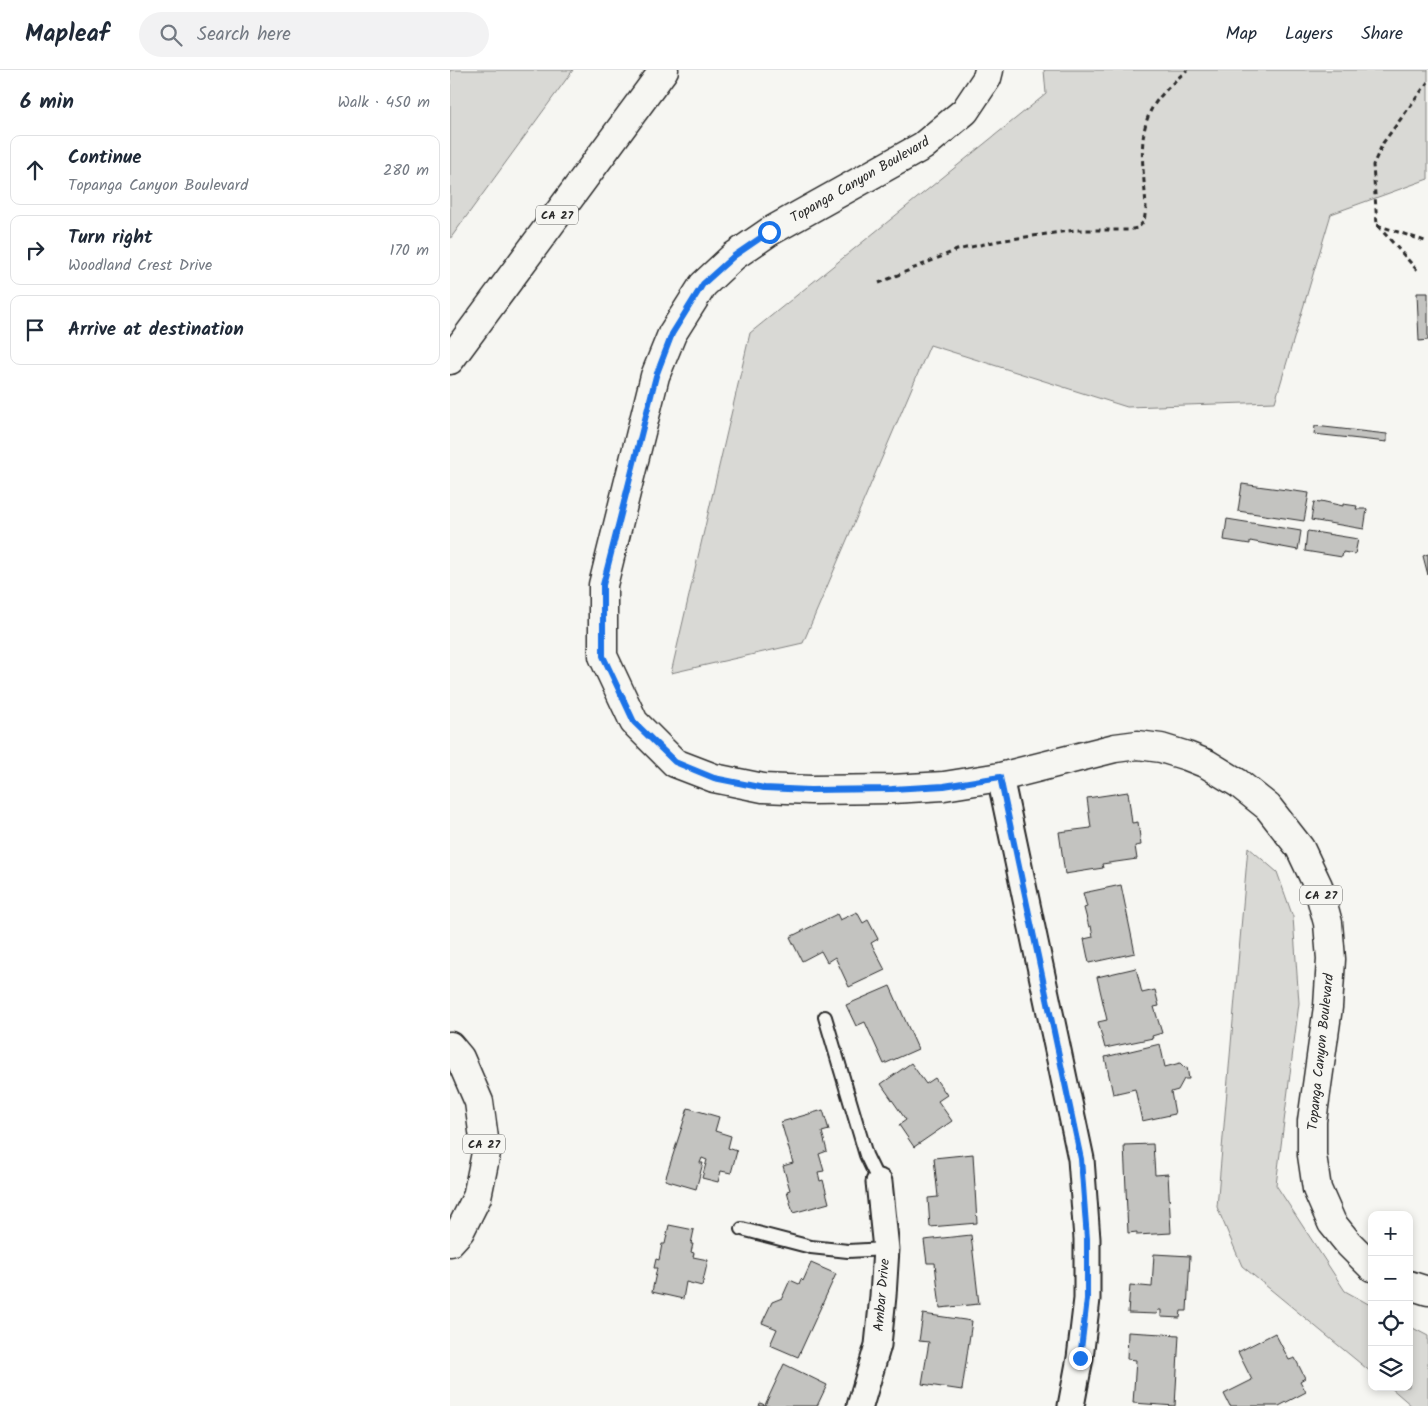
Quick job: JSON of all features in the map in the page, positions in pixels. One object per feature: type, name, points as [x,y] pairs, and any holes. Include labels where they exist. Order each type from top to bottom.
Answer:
[{"type":"main road","name":"CA 27","points":[[450,360],[664,70]]},
{"type":"main road","name":"Topanga Canyon Boulevard","points":[[989,70],[987,78],[965,111],[923,146],[769,232],[734,256],[703,284],[672,334],[656,376],[603,585],[603,656],[634,722],[675,762],[714,778],[764,788],[810,790],[892,789],[935,786],[1000,777],[1115,748],[1138,745],[1161,748],[1187,756],[1206,764],[1238,783],[1268,807],[1300,848],[1318,886],[1328,924],[1331,959],[1328,1007],[1312,1121],[1312,1155],[1318,1189],[1332,1223],[1349,1244],[1368,1262]]},
{"type":"main road","name":"CA 27","points":[[450,1046],[460,1058],[479,1102],[486,1153],[477,1196],[460,1231],[450,1242]]},
{"type":"main road","points":[[1413,1286],[1428,1291]]},
{"type":"street","points":[[1000,777],[1081,1159],[1087,1239],[1087,1299],[1080,1358],[1071,1406]]},
{"type":"street","name":"Ambar Drive","points":[[860,1406],[878,1345],[884,1296],[886,1249],[879,1182]]},
{"type":"lane","points":[[825,1017],[866,1155],[879,1182]]},
{"type":"lane","points":[[742,1229],[811,1247],[848,1251],[886,1249]]},
{"type":"path","points":[[880,283],[965,248],[998,241],[1075,230],[1128,230],[1138,228],[1144,221],[1146,209],[1143,131],[1152,108],[1187,70]]},
{"type":"path","points":[[1417,270],[1377,225],[1373,165],[1383,143],[1428,82]]},
{"type":"path","points":[[1377,225],[1428,242]]},
{"type":"shaded area","points":[[450,70],[573,70],[450,239]]},
{"type":"shaded area","points":[[1044,70],[1428,70],[1428,179],[1331,214],[1275,402],[1127,407],[930,345],[803,643],[671,673],[750,333],[1046,94]]},
{"type":"shaded area","points":[[1248,847],[1277,872],[1293,917],[1299,1003],[1276,1185],[1345,1291],[1368,1304],[1368,1370],[1242,1266],[1217,1207]]},
{"type":"shaded area","points":[[1413,1328],[1428,1336],[1428,1406],[1412,1406],[1395,1391],[1413,1391]]},
{"type":"building","points":[[1417,293],[1428,293],[1428,340],[1419,341]]},
{"type":"building","points":[[1315,426],[1387,434],[1387,442],[1314,434]]},
{"type":"building","points":[[1242,484],[1309,493],[1304,521],[1238,511]]},
{"type":"building","points":[[1321,501],[1343,506],[1343,504],[1357,506],[1356,509],[1367,509],[1364,529],[1311,520],[1314,502],[1320,503]]},
{"type":"building","points":[[1227,519],[1301,531],[1298,550],[1250,541],[1250,544],[1224,540]]},
{"type":"building","points":[[1308,531],[1358,539],[1355,554],[1343,552],[1342,557],[1305,551]]},
{"type":"building","points":[[1428,554],[1428,575],[1423,556]]},
{"type":"building","points":[[1128,792],[1132,823],[1138,822],[1141,845],[1135,846],[1137,859],[1102,864],[1103,868],[1065,874],[1059,832],[1091,828],[1087,798]]},
{"type":"building","points":[[1121,885],[1135,953],[1089,963],[1084,939],[1093,937],[1084,908],[1087,907],[1083,893]]},
{"type":"building","points":[[857,912],[863,923],[868,920],[878,939],[871,943],[885,970],[849,987],[835,957],[827,962],[821,951],[802,961],[790,937],[837,914],[840,920]]},
{"type":"building","points":[[1136,968],[1142,993],[1155,990],[1159,1006],[1154,1007],[1162,1033],[1152,1036],[1153,1038],[1105,1048],[1098,1022],[1107,1020],[1097,977]]},
{"type":"building","points":[[890,986],[918,1049],[884,1064],[865,1022],[856,1026],[846,1005]]},
{"type":"building","points":[[1160,1044],[1165,1067],[1180,1063],[1185,1068],[1187,1067],[1189,1079],[1184,1079],[1178,1090],[1171,1092],[1175,1114],[1142,1121],[1135,1089],[1113,1094],[1105,1057]]},
{"type":"building","points":[[911,1063],[926,1084],[935,1078],[947,1095],[938,1101],[952,1121],[914,1147],[899,1125],[906,1120],[881,1084]]},
{"type":"building","points":[[688,1108],[719,1117],[715,1131],[731,1136],[728,1148],[737,1151],[731,1173],[721,1171],[718,1182],[702,1178],[707,1160],[702,1158],[700,1163],[703,1163],[696,1189],[665,1180]]},
{"type":"building","points":[[823,1110],[829,1130],[822,1132],[827,1151],[819,1154],[824,1171],[818,1172],[820,1181],[823,1180],[829,1203],[793,1213],[787,1191],[790,1190],[783,1166],[793,1163],[781,1122]]},
{"type":"building","points":[[1153,1144],[1155,1175],[1168,1174],[1171,1233],[1137,1235],[1137,1232],[1128,1233],[1124,1145]]},
{"type":"building","points":[[973,1154],[977,1223],[930,1227],[928,1198],[938,1197],[934,1158]]},
{"type":"building","points":[[669,1225],[694,1230],[691,1244],[693,1244],[691,1252],[694,1253],[693,1257],[708,1260],[702,1286],[686,1282],[683,1299],[652,1292],[657,1268],[654,1268],[656,1259],[659,1260],[662,1244],[665,1244]]},
{"type":"building","points":[[971,1235],[979,1304],[940,1308],[935,1263],[927,1263],[924,1240]]},
{"type":"building","points":[[1154,1254],[1190,1256],[1187,1311],[1181,1311],[1180,1318],[1161,1317],[1161,1310],[1158,1310],[1157,1314],[1128,1313],[1130,1285],[1152,1287]]},
{"type":"building","points":[[811,1263],[836,1274],[798,1357],[770,1345],[777,1329],[762,1323],[772,1302],[782,1298],[790,1280],[799,1284],[801,1279],[803,1281]]},
{"type":"building","points":[[923,1314],[972,1321],[962,1390],[922,1384],[929,1342],[919,1341]]},
{"type":"building","points":[[1128,1332],[1179,1335],[1175,1406],[1133,1403],[1136,1360],[1127,1359]]},
{"type":"building","points":[[1275,1333],[1289,1360],[1295,1358],[1305,1378],[1300,1381],[1306,1392],[1279,1406],[1230,1406],[1224,1394],[1252,1380],[1238,1352]]},
{"type":"building","points":[[784,1364],[827,1385],[817,1406],[759,1406],[760,1403],[765,1405]]},
{"type":"route","points":[[769,232],[734,256],[703,284],[672,334],[656,376],[603,585],[603,656],[634,722],[675,762],[714,778],[764,788],[810,790],[944,786],[1000,777],[1081,1159],[1087,1239],[1087,1299],[1080,1358]]}]
